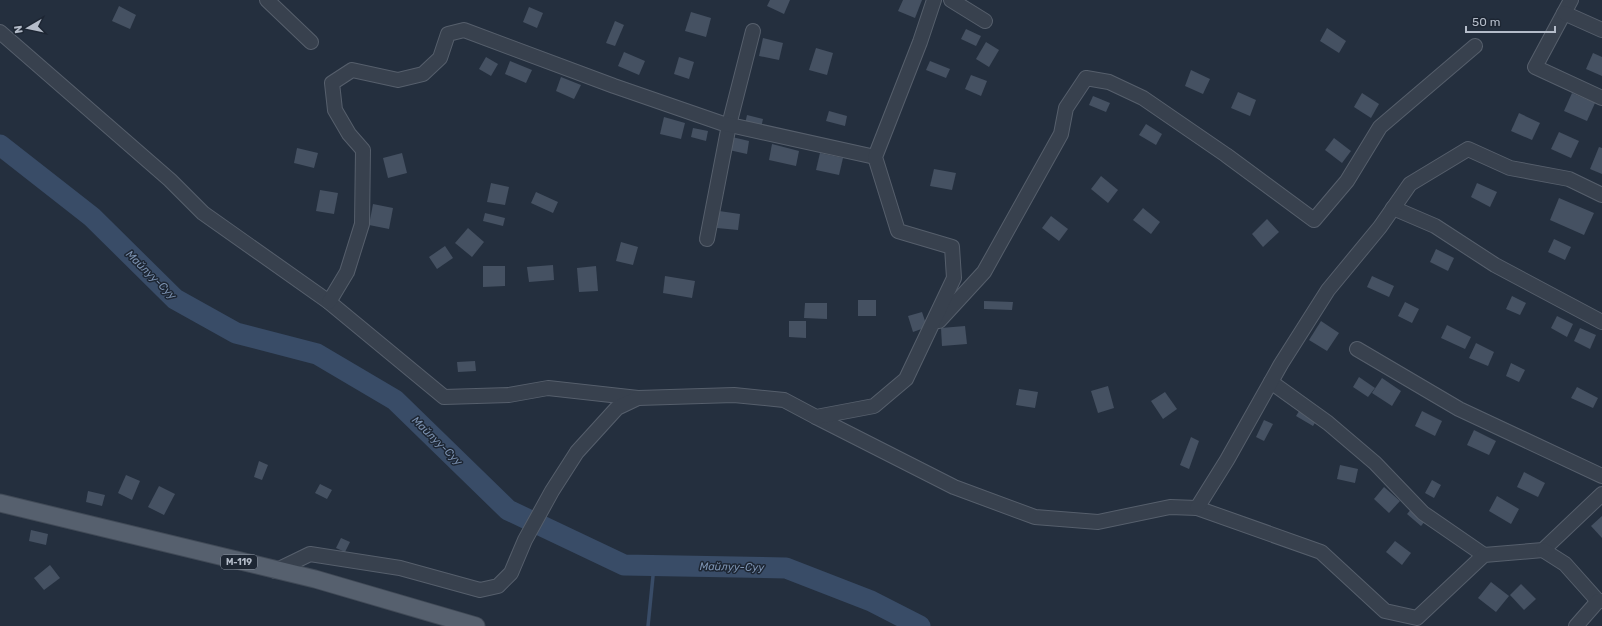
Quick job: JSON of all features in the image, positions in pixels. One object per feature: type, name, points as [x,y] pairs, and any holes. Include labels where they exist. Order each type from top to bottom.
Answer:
[{"type":"main road","name":"М-119","points":[[0,503],[275,571],[315,579],[476,626]]},
{"type":"street","points":[[267,0],[311,42]]},
{"type":"street","points":[[816,417],[874,406],[906,378],[954,278],[952,247],[898,231],[875,157],[920,42],[934,0]]},
{"type":"street","points":[[951,0],[985,21]]},
{"type":"street","points":[[1571,0],[1535,67],[1602,98]]},
{"type":"street","points":[[1564,13],[1602,30]]},
{"type":"street","points":[[329,302],[347,272],[362,224],[363,150],[349,134],[335,110],[332,83],[352,70],[398,80],[423,74],[440,58],[448,34],[464,30],[614,86],[729,125],[875,157]]},
{"type":"street","points":[[708,239],[729,125],[753,31]]},
{"type":"street","points":[[0,32],[170,180],[203,213],[329,302],[444,397],[508,395],[548,388],[638,398],[734,395],[784,400],[954,487],[1035,517],[1098,522],[1170,507],[1198,508],[1321,552],[1385,611],[1417,618],[1484,555],[1543,550],[1565,564],[1600,601],[1576,626]]},
{"type":"street","points":[[929,331],[984,272],[1060,134],[1066,108],[1086,78],[1109,82],[1144,98],[1226,154],[1314,220],[1347,181],[1380,127],[1475,46]]},
{"type":"street","points":[[1198,508],[1271,382],[1328,290],[1380,227],[1410,184],[1468,149],[1510,168],[1569,180],[1602,195]]},
{"type":"street","points":[[1394,208],[1435,226],[1495,265],[1602,322]]},
{"type":"street","points":[[1357,350],[1459,409],[1602,476]]},
{"type":"street","points":[[1271,382],[1328,423],[1375,463],[1423,513],[1484,555]]},
{"type":"street","points":[[275,571],[310,554],[400,568],[480,590],[498,586],[511,573],[525,540],[552,491],[577,452],[617,408],[638,398]]},
{"type":"street","points":[[1543,550],[1602,494]]},
{"type":"building","points":[[770,0],[790,0],[784,14],[767,6]]},
{"type":"building","points":[[903,0],[922,0],[915,18],[898,11]]},
{"type":"building","points":[[119,6],[136,15],[130,29],[112,21]]},
{"type":"building","points":[[529,7],[543,13],[537,28],[523,22]]},
{"type":"building","points":[[691,12],[711,18],[706,37],[685,31]]},
{"type":"building","points":[[615,21],[624,25],[615,46],[606,43]]},
{"type":"building","points":[[1327,28],[1346,41],[1339,53],[1320,41]]},
{"type":"building","points":[[966,29],[981,36],[976,46],[961,39]]},
{"type":"building","points":[[763,38],[783,43],[779,60],[759,56]]},
{"type":"building","points":[[986,42],[999,50],[989,67],[976,59]]},
{"type":"building","points":[[816,48],[833,53],[827,75],[809,70]]},
{"type":"building","points":[[624,52],[645,61],[639,75],[618,66]]},
{"type":"building","points":[[1593,53],[1602,57],[1602,76],[1586,69]]},
{"type":"building","points":[[486,57],[498,64],[491,76],[479,69]]},
{"type":"building","points":[[679,57],[694,62],[689,79],[674,74]]},
{"type":"building","points":[[510,61],[532,70],[526,83],[505,74]]},
{"type":"building","points":[[930,61],[950,69],[946,78],[926,70]]},
{"type":"building","points":[[1191,70],[1210,79],[1203,94],[1185,86]]},
{"type":"building","points":[[971,75],[987,81],[981,96],[965,89]]},
{"type":"building","points":[[561,77],[581,85],[574,99],[556,91]]},
{"type":"building","points":[[1238,92],[1256,100],[1250,116],[1231,108]]},
{"type":"building","points":[[1362,93],[1379,104],[1371,118],[1354,107]]},
{"type":"building","points":[[1572,93],[1595,103],[1587,121],[1564,111]]},
{"type":"building","points":[[1093,96],[1110,103],[1106,112],[1089,105]]},
{"type":"building","points":[[829,111],[847,116],[845,126],[826,121]]},
{"type":"building","points":[[1519,113],[1540,123],[1532,140],[1511,131]]},
{"type":"building","points":[[747,115],[763,119],[761,128],[745,124]]},
{"type":"building","points":[[664,117],[685,123],[681,139],[660,134]]},
{"type":"building","points":[[1146,124],[1162,134],[1156,145],[1139,135]]},
{"type":"building","points":[[693,128],[708,131],[706,141],[691,137]]},
{"type":"building","points":[[1559,132],[1579,141],[1571,158],[1551,149]]},
{"type":"building","points":[[732,137],[749,141],[747,154],[729,150]]},
{"type":"building","points":[[1334,138],[1351,151],[1342,163],[1325,150]]},
{"type":"building","points":[[772,144],[799,151],[796,166],[769,160]]},
{"type":"building","points":[[1599,147],[1602,148],[1602,174],[1590,169]]},
{"type":"building","points":[[297,148],[318,153],[314,168],[294,163]]},
{"type":"building","points":[[402,153],[407,173],[388,178],[383,158]]},
{"type":"building","points":[[820,153],[843,158],[839,175],[816,170]]},
{"type":"building","points":[[934,169],[956,173],[952,190],[930,186]]},
{"type":"building","points":[[1101,176],[1118,190],[1108,203],[1091,189]]},
{"type":"building","points":[[491,183],[509,187],[505,205],[487,202]]},
{"type":"building","points":[[1477,183],[1497,192],[1490,207],[1471,197]]},
{"type":"building","points":[[320,190],[338,193],[334,214],[316,211]]},
{"type":"building","points":[[536,192],[558,202],[553,213],[531,203]]},
{"type":"building","points":[[1559,198],[1594,213],[1584,235],[1550,220]]},
{"type":"building","points":[[373,204],[393,208],[389,229],[369,225]]},
{"type":"building","points":[[1143,208],[1160,222],[1151,234],[1133,220]]},
{"type":"building","points":[[719,211],[740,214],[738,230],[717,228]]},
{"type":"building","points":[[485,213],[505,218],[503,226],[483,221]]},
{"type":"building","points":[[1051,216],[1068,229],[1059,241],[1042,228]]},
{"type":"building","points":[[1267,219],[1279,232],[1263,247],[1252,234]]},
{"type":"building","points":[[468,228],[484,242],[472,257],[455,243]]},
{"type":"building","points":[[1554,239],[1571,247],[1565,260],[1548,252]]},
{"type":"building","points":[[621,242],[638,247],[633,265],[616,261]]},
{"type":"building","points":[[445,246],[453,258],[437,269],[429,257]]},
{"type":"building","points":[[1436,249],[1454,258],[1448,271],[1430,262]]},
{"type":"building","points":[[553,265],[554,280],[529,282],[527,267]]},
{"type":"building","points":[[483,266],[505,266],[505,286],[483,287]]},
{"type":"building","points":[[596,266],[598,291],[579,292],[577,268]]},
{"type":"building","points":[[665,276],[695,281],[692,298],[663,293]]},
{"type":"building","points":[[1372,276],[1394,286],[1389,297],[1367,287]]},
{"type":"building","points":[[1512,296],[1526,303],[1520,315],[1506,309]]},
{"type":"building","points":[[858,300],[876,300],[876,316],[858,316]]},
{"type":"building","points":[[984,301],[1013,302],[1012,310],[984,309]]},
{"type":"building","points":[[1405,302],[1419,309],[1412,323],[1398,316]]},
{"type":"building","points":[[805,303],[827,303],[827,319],[804,318]]},
{"type":"building","points":[[922,312],[927,327],[913,332],[908,316]]},
{"type":"building","points":[[1557,316],[1573,324],[1567,337],[1551,328]]},
{"type":"building","points":[[789,321],[806,321],[806,338],[789,337]]},
{"type":"building","points":[[1321,321],[1339,333],[1327,351],[1309,340]]},
{"type":"building","points":[[1447,325],[1471,337],[1465,349],[1441,338]]},
{"type":"building","points":[[965,326],[967,344],[942,346],[941,328]]},
{"type":"building","points":[[1580,328],[1596,335],[1590,349],[1574,341]]},
{"type":"building","points":[[1476,343],[1494,352],[1488,366],[1469,358]]},
{"type":"building","points":[[475,361],[476,371],[458,372],[457,362]]},
{"type":"building","points":[[1511,363],[1525,370],[1519,382],[1506,376]]},
{"type":"building","points":[[1359,377],[1375,388],[1368,397],[1353,387]]},
{"type":"building","points":[[1382,378],[1401,391],[1392,406],[1372,393]]},
{"type":"building","points":[[1108,386],[1114,408],[1098,413],[1091,391]]},
{"type":"building","points":[[1577,387],[1598,398],[1593,408],[1571,398]]},
{"type":"building","points":[[1019,389],[1038,392],[1035,408],[1016,405]]},
{"type":"building","points":[[1165,392],[1177,409],[1163,419],[1151,401]]},
{"type":"building","points":[[1301,408],[1318,418],[1313,426],[1296,416]]},
{"type":"building","points":[[1422,411],[1442,421],[1435,436],[1415,426]]},
{"type":"building","points":[[1264,420],[1273,424],[1264,441],[1256,437]]},
{"type":"building","points":[[1474,430],[1496,441],[1489,455],[1467,445]]},
{"type":"building","points":[[1191,437],[1199,441],[1189,469],[1180,465]]},
{"type":"building","points":[[259,461],[268,465],[262,480],[254,477]]},
{"type":"building","points":[[1340,465],[1358,469],[1355,483],[1337,479]]},
{"type":"building","points":[[1524,472],[1545,483],[1538,497],[1517,487]]},
{"type":"building","points":[[126,475],[140,481],[132,500],[118,493]]},
{"type":"building","points":[[1432,480],[1441,485],[1434,498],[1425,493]]},
{"type":"building","points":[[320,484],[332,490],[327,499],[315,493]]},
{"type":"building","points":[[159,486],[175,494],[164,515],[148,507]]},
{"type":"building","points":[[1384,487],[1400,501],[1389,513],[1374,499]]},
{"type":"building","points":[[88,491],[105,495],[102,506],[86,502]]},
{"type":"building","points":[[1497,496],[1519,509],[1511,524],[1489,511]]},
{"type":"building","points":[[1413,507],[1427,519],[1421,526],[1407,514]]},
{"type":"building","points":[[1602,516],[1602,538],[1591,526]]},
{"type":"building","points":[[31,530],[48,534],[46,545],[29,541]]},
{"type":"building","points":[[341,538],[350,542],[345,552],[336,548]]},
{"type":"building","points":[[1395,541],[1411,553],[1402,565],[1386,552]]},
{"type":"building","points":[[50,565],[60,578],[44,590],[34,578]]},
{"type":"building","points":[[1491,582],[1509,596],[1496,612],[1478,598]]},
{"type":"building","points":[[1521,584],[1536,599],[1524,610],[1510,595]]},
{"type":"waterway","name":"Майлуу-Суу","points":[[0,145],[92,217],[175,299],[236,333],[317,354],[395,400],[508,510],[624,565],[786,568],[871,601],[920,626]]},
{"type":"waterway","points":[[648,626],[654,566]]}]
